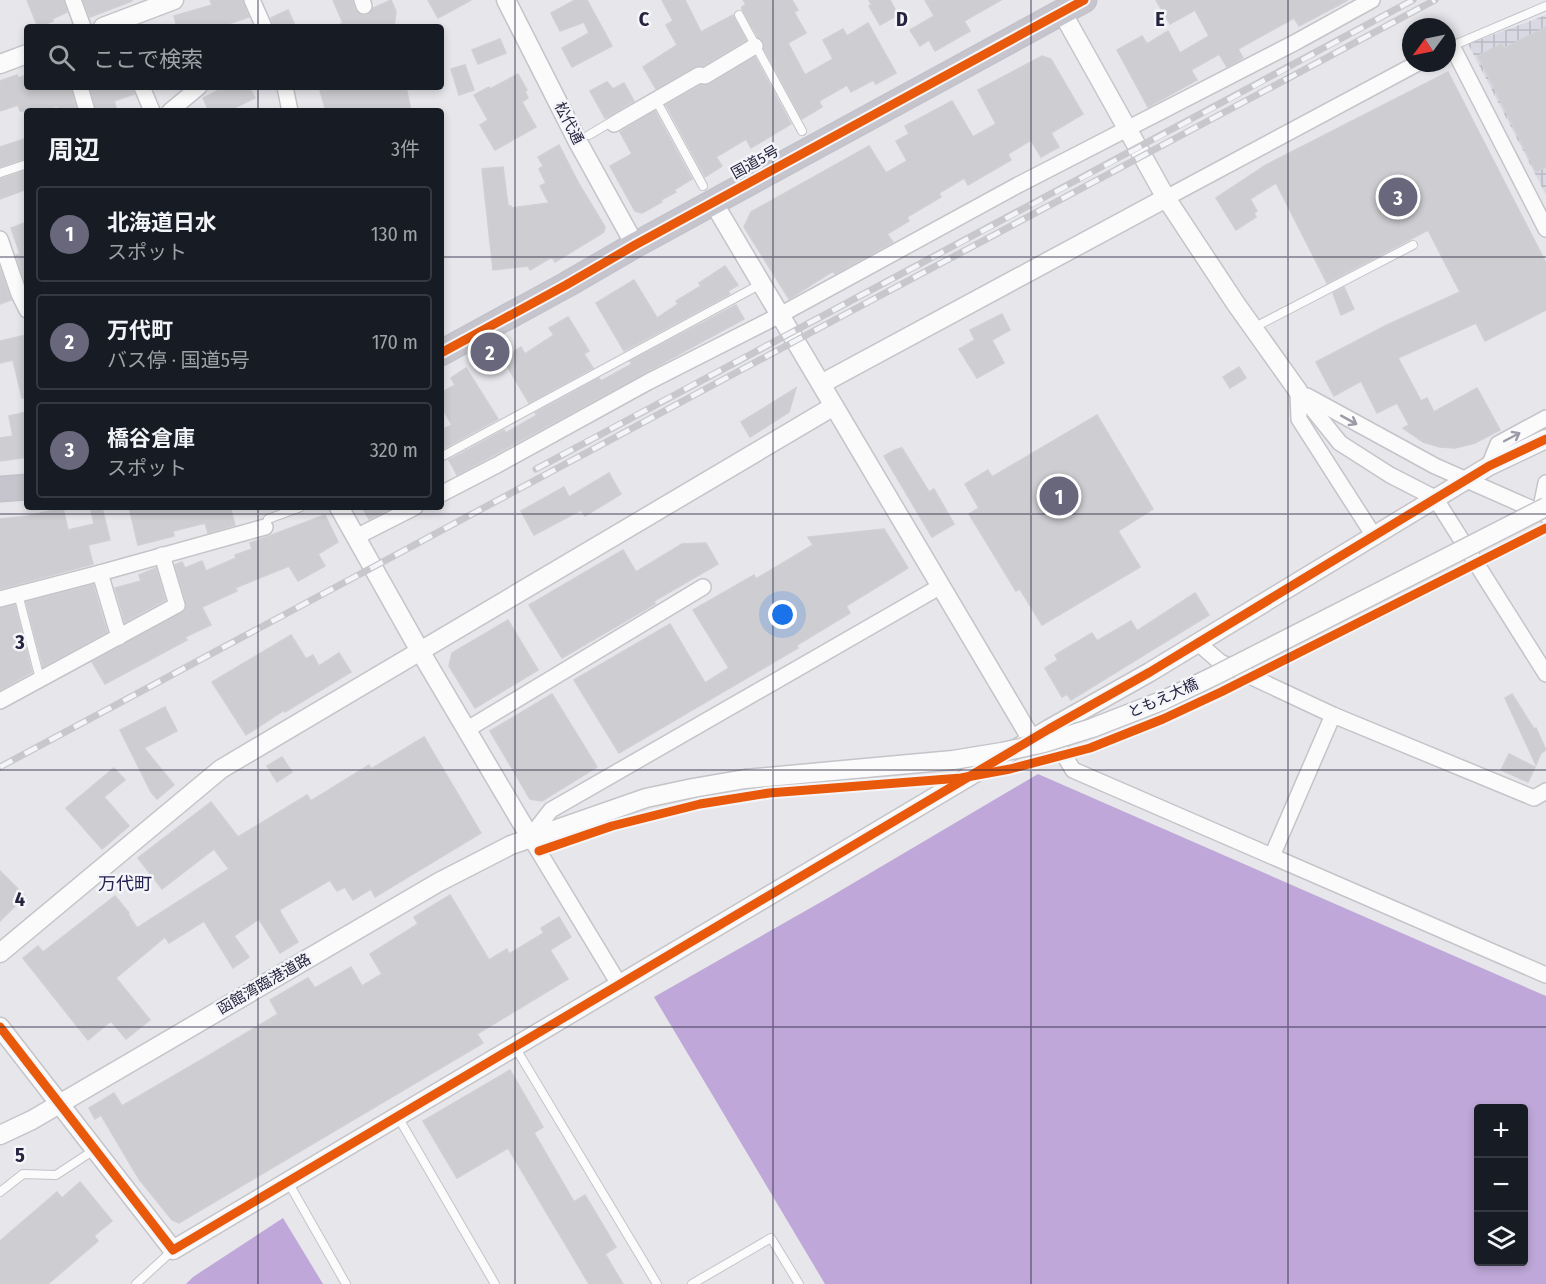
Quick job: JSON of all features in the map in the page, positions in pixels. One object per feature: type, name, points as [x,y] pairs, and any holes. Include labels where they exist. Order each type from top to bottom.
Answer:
[{"type":"highway","name":"国道5号","points":[[444,351],[635,245],[708,194],[1084,0]]},
{"type":"highway","points":[[0,489],[24,487]]},
{"type":"street","points":[[73,0],[82,24]]},
{"type":"street","points":[[111,24],[174,0]]},
{"type":"street","points":[[252,0],[263,24]]},
{"type":"street","name":"松代通","points":[[506,0],[578,142],[635,245]]},
{"type":"street","points":[[444,492],[1127,128],[1296,42],[1356,4],[1372,0]]},
{"type":"street","points":[[1062,12],[1166,198],[1298,391],[1340,443],[1390,475],[1435,498],[1546,674]]},
{"type":"street","points":[[614,124],[699,75],[705,76],[755,46]]},
{"type":"street","points":[[0,64],[24,55]]},
{"type":"street","points":[[1456,58],[1546,229]]},
{"type":"street","points":[[821,384],[1402,72]]},
{"type":"street","points":[[81,90],[86,108]]},
{"type":"street","points":[[143,90],[151,108]]},
{"type":"street","points":[[174,108],[195,90]]},
{"type":"street","points":[[286,90],[289,108]]},
{"type":"street","points":[[708,194],[1032,740]]},
{"type":"street","points":[[0,240],[24,304]]},
{"type":"street","points":[[1298,391],[1435,466],[1544,511],[1546,483]]},
{"type":"street","points":[[1298,391],[1299,419],[1374,536]]},
{"type":"street","points":[[0,953],[221,769],[834,406]]},
{"type":"street","points":[[1489,466],[1498,444],[1546,418]]},
{"type":"street","points":[[0,1027],[173,1250],[1049,729],[1150,672],[1489,466],[1546,439]]},
{"type":"street","points":[[341,510],[466,730],[619,984]]},
{"type":"street","points":[[356,537],[409,510]]},
{"type":"street","name":"ともえ大橋","points":[[530,837],[646,798],[693,788],[745,779],[953,760],[1044,743],[1092,728],[1164,700],[1214,676],[1544,511]]},
{"type":"street","points":[[0,599],[265,527]]},
{"type":"street","points":[[0,700],[177,605],[162,555]]},
{"type":"street","points":[[100,573],[119,637]]},
{"type":"street","points":[[530,837],[551,810],[940,586]]},
{"type":"street","points":[[466,730],[703,588]]},
{"type":"street","points":[[1198,643],[1221,662],[1333,715],[1534,798],[1546,790]]},
{"type":"street","points":[[1272,856],[1333,715]]},
{"type":"street","points":[[1049,729],[1073,770],[1546,975]]},
{"type":"street","name":"函館湾臨港道路","points":[[0,1135],[32,1120],[439,882],[530,837]]},
{"type":"lane","points":[[1456,44],[1546,6]]},
{"type":"lane","points":[[739,15],[802,131]]},
{"type":"lane","points":[[656,100],[708,194]]},
{"type":"lane","points":[[589,135],[611,122],[614,124]]},
{"type":"lane","points":[[0,173],[24,165]]},
{"type":"lane","points":[[1253,328],[1413,245]]},
{"type":"lane","points":[[444,455],[761,284]]},
{"type":"lane","points":[[265,527],[268,519],[293,510]]},
{"type":"lane","points":[[18,594],[40,679]]},
{"type":"lane","points":[[515,1047],[657,1284]]},
{"type":"lane","points":[[397,1116],[495,1284]]},
{"type":"lane","points":[[0,1192],[23,1174],[56,1175],[96,1149]]},
{"type":"lane","points":[[287,1181],[346,1284]]},
{"type":"lane","points":[[692,1284],[771,1238],[799,1284]]},
{"type":"lane","points":[[136,1284],[173,1250]]},
{"type":"shaded area","points":[[1546,15],[1546,195],[1468,44]]},
{"type":"shaded area","points":[[1038,774],[1546,996],[1546,1284],[825,1284],[654,997]]},
{"type":"shaded area","points":[[283,1218],[323,1284],[186,1284],[193,1277]]},
{"type":"building","points":[[27,0],[63,0],[67,12],[46,24],[37,24]]},
{"type":"building","points":[[83,0],[132,0],[132,1],[90,17]]},
{"type":"building","points":[[210,0],[242,0],[249,17],[228,24],[176,24],[174,16],[212,5]]},
{"type":"building","points":[[333,0],[352,0],[355,10],[363,16],[368,15],[373,8],[391,0],[396,11],[394,24],[341,24],[343,23]]},
{"type":"building","points":[[428,0],[471,0],[438,18]]},
{"type":"building","points":[[575,0],[587,0],[612,46],[572,67],[562,48],[589,33],[584,22],[560,31],[551,13]]},
{"type":"building","points":[[662,0],[685,0],[701,32],[733,15],[746,40],[703,66],[694,67],[656,89],[643,67],[677,45],[666,25],[673,21]]},
{"type":"building","points":[[743,0],[792,0],[798,10],[794,12],[806,33],[788,43],[805,75],[833,59],[823,40],[843,29],[847,36],[868,23],[896,73],[876,84],[873,80],[851,92],[847,85],[819,101],[822,107],[802,119],[764,49],[764,42],[758,37],[742,10],[746,4]]},
{"type":"building","points":[[869,0],[890,0],[898,15],[880,25],[869,6],[872,5]]},
{"type":"building","points":[[925,0],[1001,0],[964,21],[970,31],[935,51],[929,40],[920,46],[910,30],[934,16]]},
{"type":"building","points":[[1156,0],[1348,0],[1299,26],[1294,18],[1238,49],[1243,58],[1227,67],[1219,54],[1191,70],[1197,80],[1148,107],[1117,50],[1142,36],[1147,44],[1168,31],[1180,53],[1209,36],[1195,10],[1170,24]]},
{"type":"building","points":[[288,10],[294,23],[273,24],[271,18]]},
{"type":"building","points":[[1546,27],[1546,167],[1536,172],[1478,56],[1502,44],[1504,48]]},
{"type":"building","points":[[500,39],[506,53],[478,64],[472,50]]},
{"type":"building","points":[[1042,56],[1051,59],[1083,114],[1051,133],[1059,147],[1041,157],[1031,140],[1008,154],[1011,160],[968,185],[964,178],[939,193],[941,197],[907,217],[909,221],[887,234],[893,242],[835,274],[833,271],[789,299],[744,227],[751,212],[869,146],[886,173],[907,161],[896,141],[909,134],[905,126],[952,101],[973,137],[996,124],[978,90]]},
{"type":"building","points":[[755,57],[791,124],[751,148],[746,139],[716,157],[722,166],[705,177],[666,105],[701,85],[710,84]]},
{"type":"building","points":[[465,65],[474,90],[459,95],[451,69]]},
{"type":"building","points":[[1448,72],[1546,263],[1546,310],[1485,341],[1476,323],[1398,358],[1421,401],[1427,398],[1434,412],[1477,388],[1500,430],[1475,443],[1455,448],[1440,447],[1423,442],[1403,428],[1409,425],[1397,403],[1377,413],[1361,381],[1334,396],[1316,362],[1387,325],[1460,292],[1428,230],[1327,283],[1276,183],[1250,199],[1257,211],[1254,213],[1256,217],[1236,230],[1216,198],[1266,165]]},
{"type":"building","points":[[518,74],[527,90],[525,92],[528,98],[522,102],[536,127],[495,150],[480,125],[488,120],[474,95]]},
{"type":"building","points":[[17,75],[18,78],[24,76],[24,90],[71,90],[76,108],[58,108],[57,106],[24,108],[24,111],[20,111],[18,105],[0,111],[0,81]]},
{"type":"building","points":[[607,82],[613,89],[624,83],[634,101],[605,118],[590,91]]},
{"type":"building","points":[[91,90],[133,90],[134,94],[114,101],[116,108],[95,108]]},
{"type":"building","points":[[219,90],[251,90],[255,98],[234,108],[208,108],[203,98]]},
{"type":"building","points":[[320,90],[407,90],[410,108],[325,108]]},
{"type":"building","points":[[655,111],[692,179],[674,190],[676,192],[661,200],[662,202],[642,213],[635,211],[610,166],[632,154],[620,132]]},
{"type":"building","points":[[24,139],[24,159],[0,167],[0,147]]},
{"type":"building","points":[[559,145],[605,227],[604,232],[555,262],[552,257],[530,270],[528,266],[493,270],[482,169],[503,167],[508,206],[511,208],[549,203],[540,186],[546,183],[539,169],[543,166],[538,157]]},
{"type":"building","points":[[24,171],[24,190],[0,199],[0,179]]},
{"type":"building","points":[[24,223],[24,278],[16,255],[20,254],[11,228]]},
{"type":"building","points":[[725,266],[738,285],[728,291],[730,294],[624,351],[596,303],[634,280],[657,318],[678,304],[676,301],[701,286],[699,283]]},
{"type":"building","points":[[0,269],[11,300],[0,304]]},
{"type":"building","points":[[1344,287],[1354,309],[1341,315],[1333,293]]},
{"type":"building","points":[[736,305],[744,319],[457,475],[449,460],[504,430],[506,433],[537,415],[535,413],[599,378],[601,381],[632,364],[630,361]]},
{"type":"building","points":[[1002,314],[1010,330],[992,340],[1004,363],[977,378],[959,349],[975,340],[970,330]]},
{"type":"building","points":[[568,317],[589,351],[584,354],[593,368],[529,403],[507,366],[510,364],[505,357],[521,347],[525,354],[554,335],[549,328]]},
{"type":"building","points":[[24,336],[24,398],[22,398],[13,360],[0,363],[0,341]]},
{"type":"building","points":[[1239,367],[1246,378],[1230,388],[1223,377]]},
{"type":"building","points":[[466,368],[498,419],[444,448],[444,429],[452,425],[444,411],[444,391],[455,385],[451,378]]},
{"type":"building","points":[[796,388],[789,412],[750,437],[741,422]]},
{"type":"building","points":[[24,413],[24,457],[0,461],[0,438],[13,436],[9,416]]},
{"type":"building","points":[[1097,415],[1153,509],[1118,531],[1140,567],[1042,625],[1020,589],[1016,591],[969,514],[979,508],[965,484],[988,470],[992,477]]},
{"type":"building","points":[[902,448],[929,492],[934,489],[954,524],[932,537],[884,456]]},
{"type":"building","points":[[609,473],[621,494],[585,516],[581,510],[534,535],[521,511],[564,487],[569,497]]},
{"type":"building","points":[[63,510],[68,530],[94,524],[91,510],[102,510],[110,540],[88,545],[93,564],[0,589],[0,519]]},
{"type":"building","points":[[130,510],[231,510],[235,525],[208,533],[205,523],[173,531],[174,536],[138,545]]},
{"type":"building","points":[[364,510],[387,510],[369,519]]},
{"type":"building","points":[[325,515],[338,542],[318,554],[325,566],[298,581],[289,566],[235,588],[237,591],[202,607],[211,625],[185,637],[187,640],[105,684],[92,662],[185,610],[186,602],[175,565],[182,562],[185,568],[202,561],[206,571],[236,558],[235,555],[252,549],[250,543]]},
{"type":"building","points":[[884,529],[908,568],[846,606],[850,613],[797,645],[798,648],[619,753],[574,680],[670,624],[705,683],[729,668],[693,610],[754,575],[756,579],[813,545],[808,537]]},
{"type":"building","points":[[706,543],[718,564],[562,658],[529,605],[623,550],[636,572],[682,544]]},
{"type":"building","points":[[156,568],[165,600],[125,622],[115,588],[141,581],[139,575]]},
{"type":"building","points":[[93,585],[107,632],[43,667],[26,602]]},
{"type":"building","points":[[1195,593],[1209,615],[1071,700],[1067,694],[1062,697],[1045,668],[1058,660],[1055,655],[1092,633],[1097,641],[1131,621],[1137,631]]},
{"type":"building","points":[[15,605],[32,672],[0,690],[0,608]]},
{"type":"building","points":[[508,620],[538,670],[475,708],[449,666],[452,653]]},
{"type":"building","points":[[291,635],[306,659],[313,655],[319,666],[339,653],[351,672],[285,712],[284,710],[246,735],[212,682]]},
{"type":"building","points":[[552,694],[597,767],[542,801],[530,799],[490,731]]},
{"type":"building","points":[[1512,694],[1534,729],[1536,728],[1546,750],[1541,753],[1536,765],[1505,698]]},
{"type":"building","points":[[165,707],[177,731],[144,748],[174,785],[157,799],[151,792],[120,730]]},
{"type":"building","points":[[424,737],[481,833],[375,897],[371,889],[353,900],[345,887],[337,891],[330,880],[279,910],[298,942],[280,953],[259,919],[234,936],[249,957],[233,968],[204,921],[169,943],[165,937],[116,978],[150,1020],[126,1039],[111,1021],[88,1040],[23,958],[38,946],[43,952],[115,896],[129,913],[137,928],[229,869],[214,849],[162,889],[138,858],[211,802],[238,837],[307,795],[311,801],[369,765],[371,769]]},
{"type":"building","points":[[1509,754],[1535,767],[1528,782],[1501,770]]},
{"type":"building","points":[[282,757],[292,772],[277,782],[267,766]]},
{"type":"building","points":[[114,768],[125,780],[104,797],[129,826],[102,849],[66,808]]},
{"type":"building","points":[[0,871],[25,896],[0,921]]},
{"type":"building","points":[[450,895],[489,960],[507,949],[509,954],[544,933],[541,928],[559,917],[571,937],[550,950],[568,979],[477,1034],[483,1043],[179,1223],[172,1220],[139,1179],[101,1115],[95,1119],[89,1108],[114,1093],[122,1106],[208,1056],[278,1014],[270,1000],[308,978],[315,988],[351,967],[362,986],[382,974],[370,954],[418,924],[414,917]]},
{"type":"building","points":[[510,1070],[543,1127],[534,1133],[574,1202],[585,1195],[616,1247],[605,1254],[623,1284],[589,1284],[508,1148],[457,1178],[423,1121]]},
{"type":"building","points":[[80,1182],[112,1221],[94,1236],[98,1241],[48,1284],[0,1284],[0,1241],[57,1192],[62,1198]]},
{"type":"railway","points":[[536,469],[1413,0]]},
{"type":"railway","points":[[0,767],[1435,0]]},
{"type":"cycle path","points":[[444,351],[1084,0]]},
{"type":"cycle path","points":[[0,1027],[173,1250],[1049,729],[1150,672],[1489,466],[1546,439]]},
{"type":"cycle path","points":[[539,851],[612,826],[700,804],[769,793],[961,778],[1010,769],[1090,748],[1163,719],[1221,692],[1546,528]]},
{"type":"place","name":"橋谷倉庫","points":[[1398,197]]},
{"type":"place","name":"万代町","points":[[490,352]]},
{"type":"place","name":"北海道日水","points":[[1059,496]]},
{"type":"district","name":"万代町","points":[[125,884]]}]
